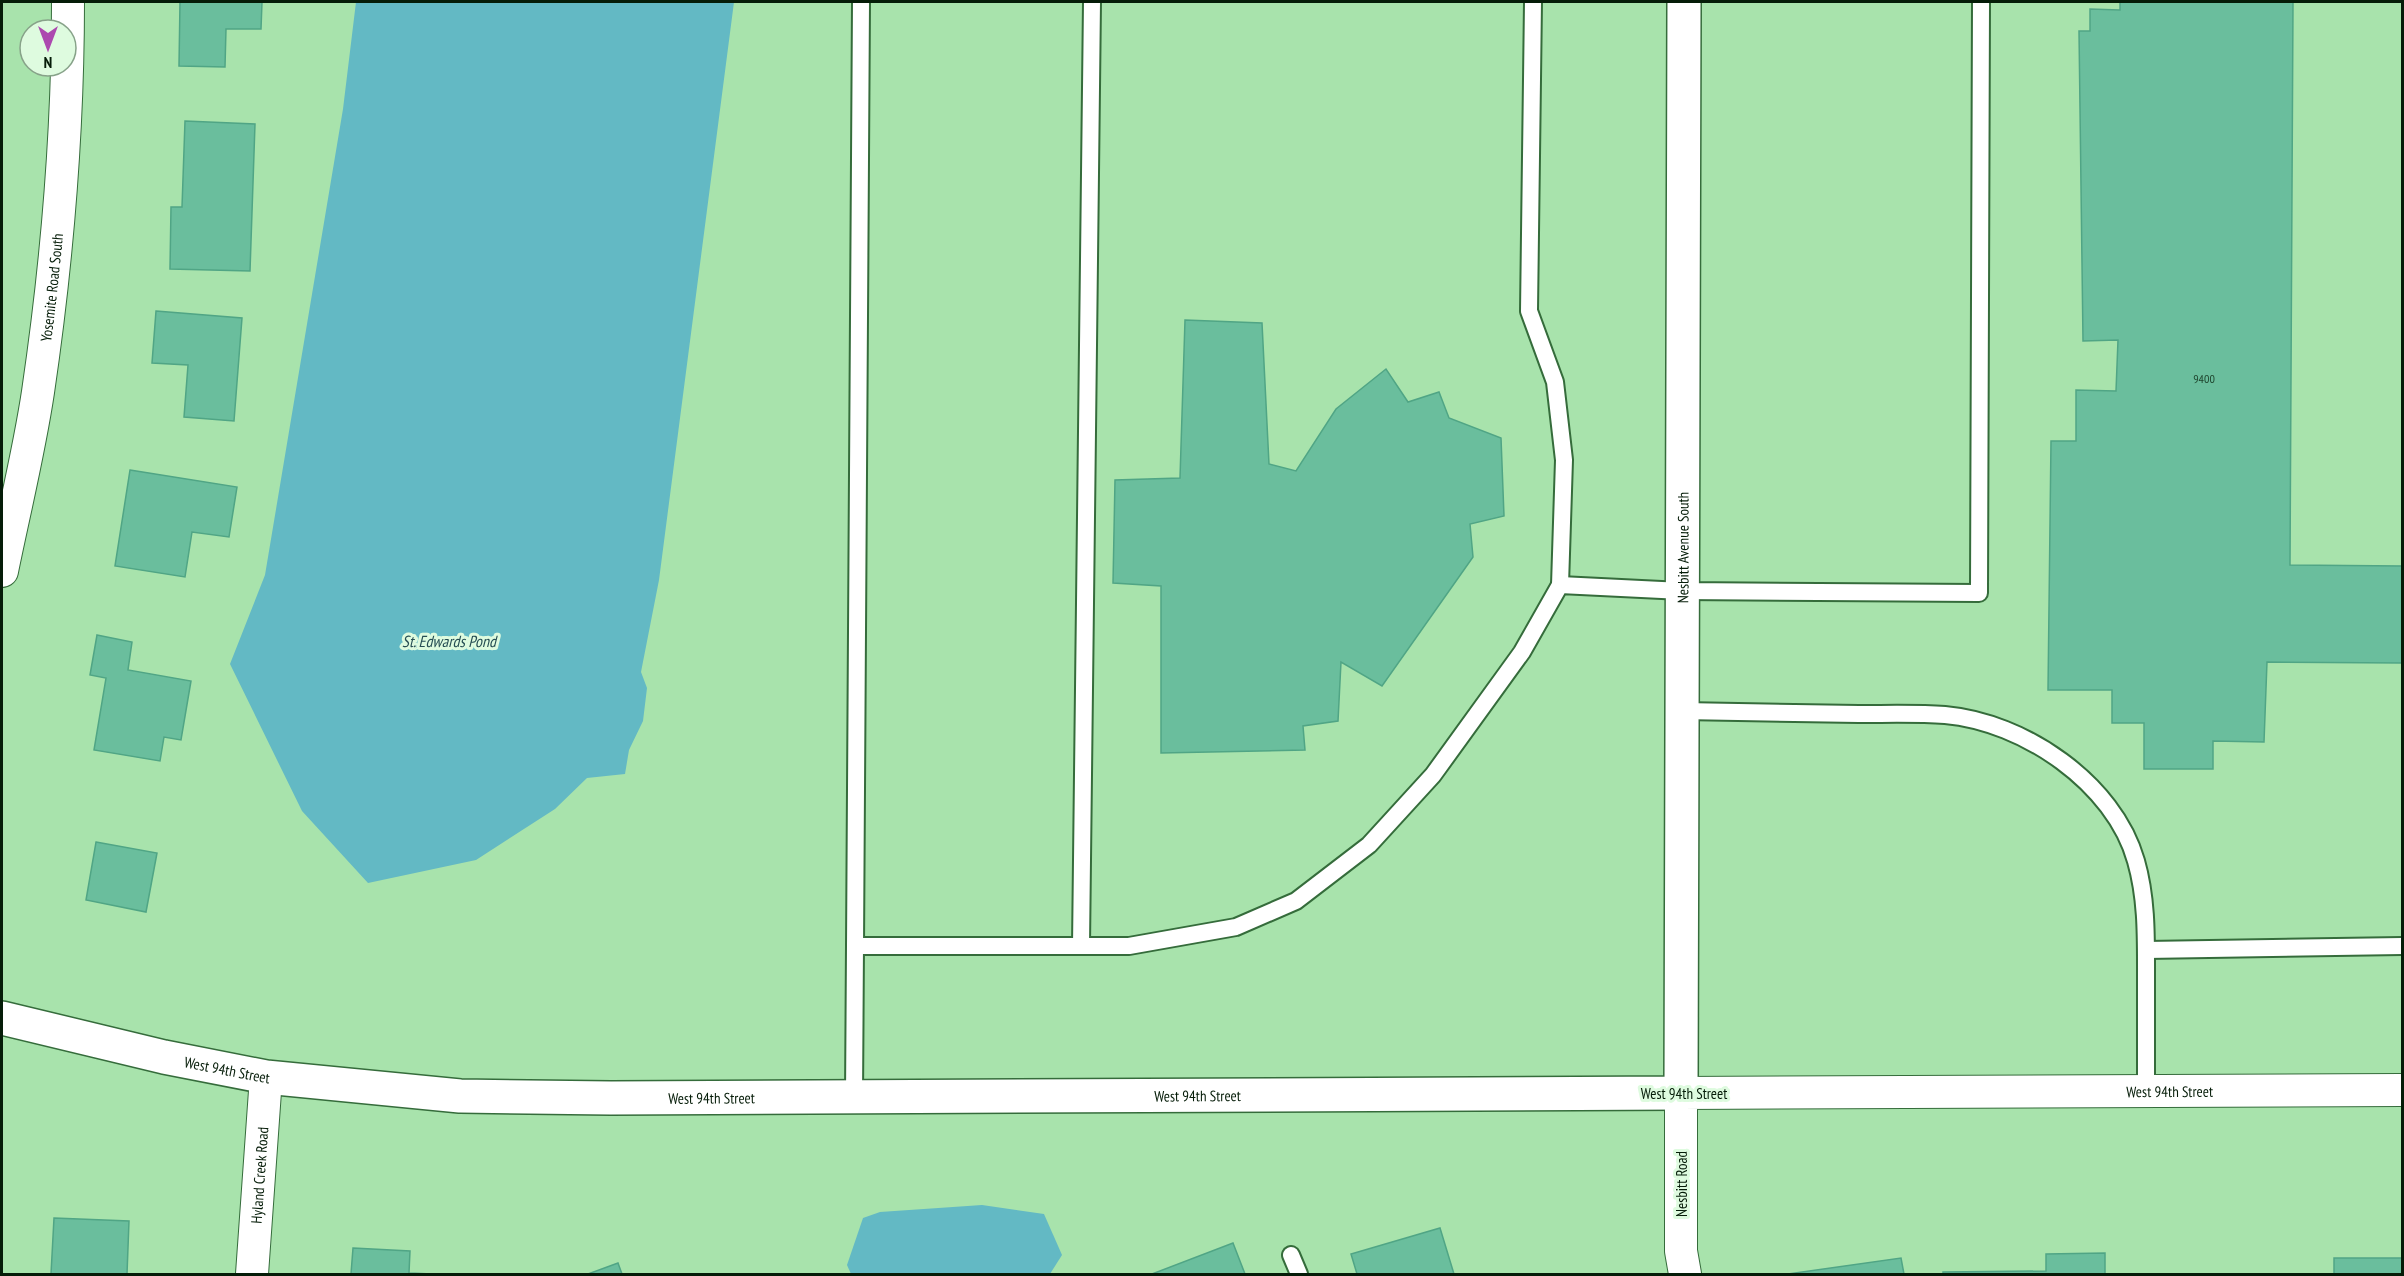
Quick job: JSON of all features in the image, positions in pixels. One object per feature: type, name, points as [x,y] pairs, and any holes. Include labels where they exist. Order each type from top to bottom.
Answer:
[{"type":"street","name":"Yosemite Road South","points":[[2,571],[38,394],[58,222],[68,49],[68,2]]},
{"type":"street","name":"Nesbitt Avenue South","points":[[1681,1093],[1684,2]]},
{"type":"street","name":"West 94th Street","points":[[2,1018],[164,1057],[266,1077],[460,1096],[854,1098],[2403,1090]]},
{"type":"street","name":"Hyland Creek Road","points":[[252,1275],[266,1077]]},
{"type":"street","name":"Nesbitt Road","points":[[1681,1093],[1681,1251],[1685,1275]]},
{"type":"lane","points":[[854,1098],[861,2]]},
{"type":"lane","points":[[1082,946],[1092,2]]},
{"type":"lane","points":[[855,946],[1129,946],[1236,927],[1296,901],[1369,844],[1433,776],[1522,652],[1560,585],[1564,460],[1555,382],[1529,311],[1533,2]]},
{"type":"lane","points":[[1560,585],[1682,591],[1979,593],[1981,2]]},
{"type":"lane","points":[[1682,711],[1946,715],[1989,725],[2030,742],[2074,771],[2099,794],[2121,824],[2136,860],[2143,892],[2146,950],[2146,1091]]},
{"type":"lane","points":[[2146,950],[2403,946]]},
{"type":"lane","points":[[1292,1255],[1299,1275]]},
{"type":"water","name":"St. Edwards Pond","points":[[356,2],[734,2],[659,580],[641,672],[647,688],[643,721],[629,750],[625,774],[587,778],[555,809],[476,860],[368,883],[302,811],[230,664],[265,575],[343,109]]},
{"type":"water","points":[[982,1205],[1044,1214],[1062,1255],[1050,1274],[851,1274],[847,1265],[863,1218],[880,1212]]},
{"type":"building","points":[[180,2],[262,2],[261,29],[226,29],[225,67],[179,66]]},
{"type":"building","points":[[2120,2],[2293,2],[2290,565],[2402,566],[2402,663],[2267,662],[2264,742],[2213,741],[2213,769],[2144,769],[2144,723],[2112,723],[2112,690],[2048,690],[2051,441],[2076,441],[2076,390],[2116,391],[2118,340],[2083,341],[2079,31],[2090,31],[2090,9],[2120,10]]},
{"type":"building","points":[[185,121],[255,124],[250,271],[170,269],[171,207],[182,207]]},
{"type":"building","points":[[156,311],[242,318],[234,421],[184,417],[188,365],[152,363]]},
{"type":"building","points":[[1185,320],[1262,323],[1269,464],[1296,471],[1336,409],[1386,369],[1408,402],[1439,392],[1449,418],[1501,438],[1504,516],[1470,524],[1473,557],[1382,686],[1341,662],[1338,721],[1303,726],[1305,750],[1161,753],[1161,586],[1113,583],[1115,480],[1180,478]]},
{"type":"building","points":[[130,470],[237,487],[229,537],[192,532],[185,577],[115,566]]},
{"type":"building","points":[[97,635],[132,642],[128,670],[191,681],[181,740],[164,737],[160,761],[94,750],[106,678],[90,675]]},
{"type":"building","points":[[96,842],[157,853],[146,912],[86,900]]},
{"type":"building","points":[[54,1218],[129,1221],[127,1274],[51,1274]]},
{"type":"building","points":[[1440,1228],[1454,1274],[1357,1274],[1351,1254]]},
{"type":"building","points":[[1233,1243],[1245,1274],[1152,1274]]},
{"type":"building","points":[[353,1248],[410,1251],[409,1273],[432,1274],[351,1274]]},
{"type":"building","points":[[2105,1253],[2105,1274],[1943,1274],[1943,1272],[2046,1271],[2046,1254]]},
{"type":"building","points":[[1901,1258],[1904,1274],[1788,1274]]},
{"type":"building","points":[[2334,1258],[2402,1258],[2402,1274],[2334,1274]]},
{"type":"building","points":[[618,1263],[622,1274],[588,1274]]}]
